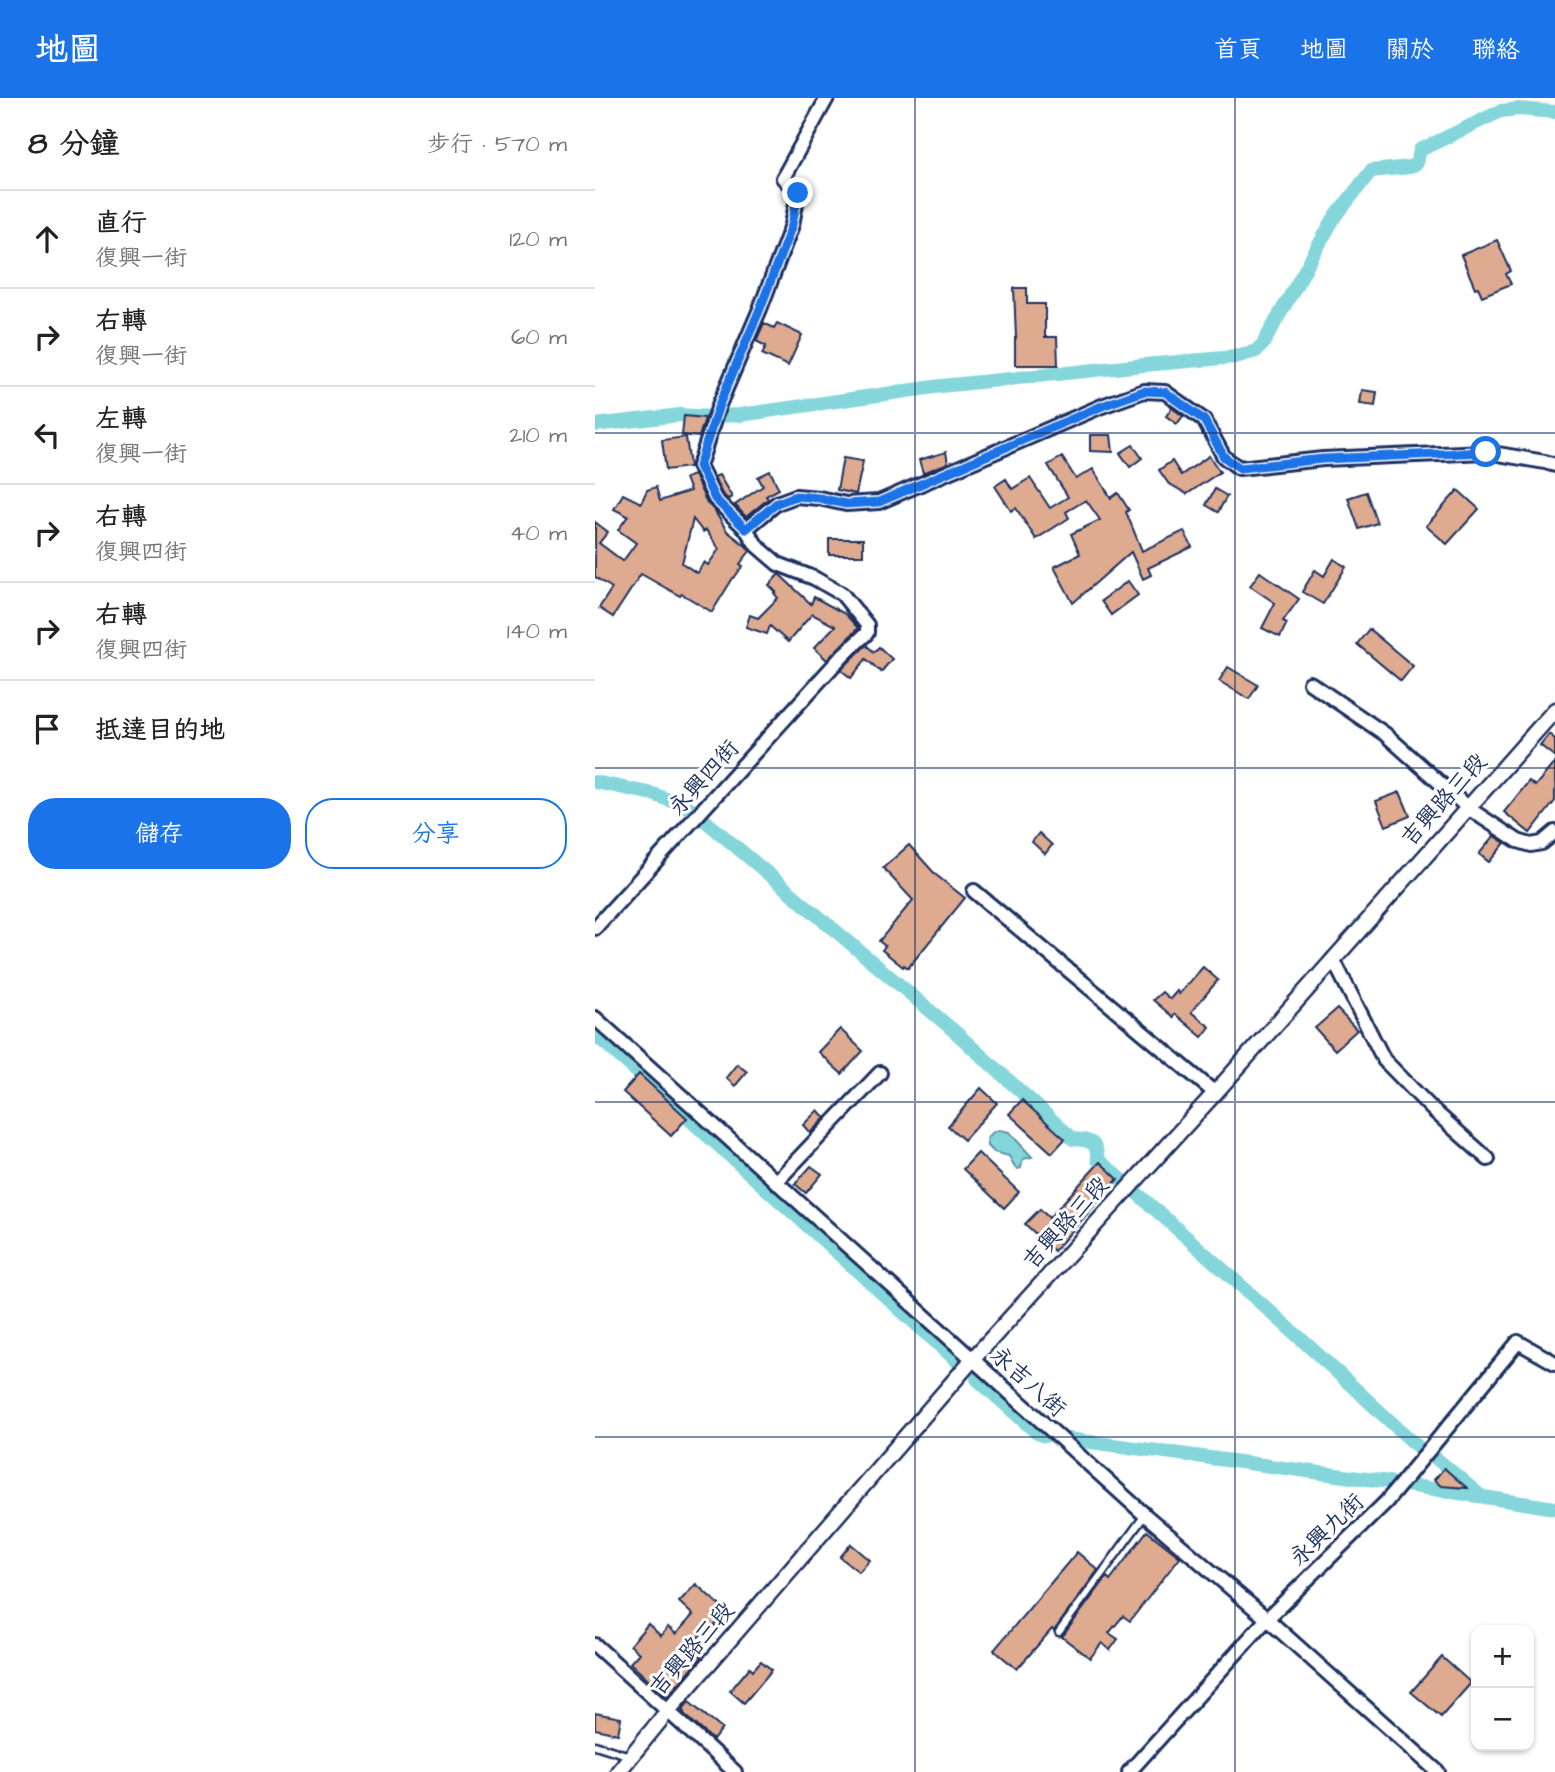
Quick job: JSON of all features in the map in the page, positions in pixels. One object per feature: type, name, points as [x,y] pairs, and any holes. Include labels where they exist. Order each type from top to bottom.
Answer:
[{"type":"street","points":[[827,98],[783,178],[798,193],[792,225],[719,405],[699,466],[715,499],[746,529],[777,503],[796,496],[846,504],[879,502],[1102,406],[1144,391],[1165,392],[1204,420],[1224,457],[1240,468],[1323,459],[1486,452],[1555,466]]},
{"type":"street","name":"永興四街","points":[[595,928],[867,633],[867,625],[842,594],[814,578],[778,564],[757,546],[746,529]]},
{"type":"street","points":[[1310,683],[1385,734],[1468,808],[1518,841],[1531,845],[1542,843],[1555,832]]},
{"type":"street","name":"吉興路三段","points":[[618,1772],[972,1360],[1215,1093],[1555,710]]},
{"type":"street","points":[[974,891],[1215,1093]]},
{"type":"street","points":[[1333,958],[1384,1060],[1431,1109],[1489,1159]]},
{"type":"street","name":"永吉八街","points":[[595,1018],[1145,1515],[1439,1772]]},
{"type":"street","points":[[776,1182],[880,1073]]},
{"type":"street","name":"永興九街","points":[[1129,1772],[1267,1619],[1386,1502],[1518,1342],[1555,1363]]},
{"type":"street","points":[[595,1645],[735,1772]]},
{"type":"lane","points":[[1059,1632],[1145,1515]]},
{"type":"lane","points":[[595,1745],[632,1757]]},
{"type":"water","points":[[999,1130],[1009,1132],[1032,1157],[1023,1159],[1021,1168],[1015,1167],[1009,1156],[994,1152],[988,1146],[987,1139]]},
{"type":"building","points":[[1497,240],[1511,271],[1506,274],[1511,284],[1482,296],[1478,287],[1475,288],[1461,255]]},
{"type":"building","points":[[1014,288],[1027,288],[1027,304],[1045,304],[1045,337],[1057,337],[1058,365],[1015,365]]},
{"type":"building","points":[[764,323],[774,328],[777,323],[802,335],[788,366],[762,354],[766,346],[756,341]]},
{"type":"building","points":[[1362,390],[1377,392],[1375,406],[1360,404]]},
{"type":"building","points":[[1172,408],[1183,416],[1177,424],[1166,416]]},
{"type":"building","points":[[684,416],[705,418],[699,437],[682,435]]},
{"type":"building","points":[[1090,435],[1111,435],[1113,452],[1090,451]]},
{"type":"building","points":[[686,437],[690,467],[666,470],[662,440]]},
{"type":"building","points":[[1133,445],[1142,458],[1130,467],[1120,453]]},
{"type":"building","points":[[946,452],[948,463],[923,473],[919,460]]},
{"type":"building","points":[[1209,456],[1220,472],[1187,494],[1168,483],[1159,470],[1172,461],[1181,475]]},
{"type":"building","points":[[1062,457],[1076,479],[1093,469],[1111,498],[1118,493],[1129,510],[1126,512],[1142,551],[1184,531],[1192,547],[1148,568],[1151,575],[1143,579],[1131,552],[1073,603],[1054,567],[1080,554],[1071,534],[1100,520],[1086,500],[1066,512],[1069,518],[1036,539],[1016,508],[1011,511],[995,486],[1006,479],[1012,489],[1030,478],[1050,508],[1068,497],[1048,465]]},
{"type":"building","points":[[843,458],[863,461],[856,494],[837,490]]},
{"type":"building","points":[[770,471],[779,489],[766,496],[768,499],[746,517],[735,505],[763,486],[758,477]]},
{"type":"building","points":[[694,475],[707,503],[727,531],[750,551],[740,564],[743,566],[712,612],[641,574],[613,617],[599,608],[612,588],[595,577],[595,522],[608,532],[599,543],[623,561],[636,543],[618,530],[628,516],[614,509],[623,494],[641,503],[647,490],[656,487],[660,501],[690,491],[685,478]],"holes":[[[693,519],[703,532],[706,530],[719,549],[708,565],[704,562],[697,573],[682,563]]]},
{"type":"building","points":[[719,475],[732,497],[728,499],[722,494],[714,477]]},
{"type":"building","points":[[1215,489],[1227,496],[1218,512],[1206,505]]},
{"type":"building","points":[[1458,490],[1479,509],[1447,544],[1426,526]]},
{"type":"building","points":[[1366,492],[1377,523],[1359,529],[1348,498]]},
{"type":"building","points":[[829,539],[863,539],[863,555],[829,555]]},
{"type":"building","points":[[1334,559],[1346,567],[1323,604],[1302,592],[1315,570],[1324,576]]},
{"type":"building","points":[[1260,572],[1299,599],[1283,621],[1287,623],[1280,637],[1262,628],[1275,603],[1250,586]]},
{"type":"building","points":[[779,574],[811,604],[814,597],[845,614],[858,628],[827,660],[814,648],[835,626],[812,614],[788,642],[770,626],[767,634],[746,627],[750,615],[758,618],[778,598],[769,585]]},
{"type":"building","points":[[1128,581],[1138,595],[1111,615],[1101,601]]},
{"type":"building","points":[[1369,629],[1413,666],[1401,681],[1357,644]]},
{"type":"building","points":[[866,645],[874,652],[879,647],[892,659],[881,672],[866,659],[851,678],[841,670]]},
{"type":"building","points":[[1228,667],[1258,685],[1249,699],[1219,681]]},
{"type":"building","points":[[1549,734],[1555,739],[1555,757],[1540,745]]},
{"type":"building","points":[[1555,762],[1555,801],[1530,833],[1504,812],[1529,781],[1535,786]]},
{"type":"building","points":[[1400,792],[1410,816],[1386,826],[1376,801]]},
{"type":"building","points":[[1039,833],[1052,845],[1045,854],[1032,842]]},
{"type":"building","points":[[1494,836],[1505,843],[1489,862],[1479,854]]},
{"type":"building","points":[[909,845],[936,875],[965,898],[908,968],[882,950],[885,946],[879,941],[913,900],[883,868]]},
{"type":"building","points":[[1203,967],[1218,980],[1191,1012],[1210,1027],[1202,1037],[1153,1000],[1162,992],[1170,999],[1177,991],[1179,994]]},
{"type":"building","points":[[1337,1009],[1357,1030],[1335,1050],[1315,1028]]},
{"type":"building","points":[[840,1029],[863,1051],[842,1074],[818,1052]]},
{"type":"building","points":[[737,1064],[747,1072],[735,1086],[726,1078]]},
{"type":"building","points":[[639,1074],[687,1118],[671,1136],[623,1092]]},
{"type":"building","points":[[981,1088],[997,1103],[964,1140],[948,1126]]},
{"type":"building","points":[[1022,1100],[1065,1139],[1052,1153],[1009,1114]]},
{"type":"building","points":[[818,1110],[825,1118],[810,1133],[803,1125]]},
{"type":"building","points":[[978,1153],[1019,1192],[1004,1208],[963,1169]]},
{"type":"building","points":[[1100,1162],[1118,1179],[1054,1251],[1025,1224],[1040,1209],[1049,1218]]},
{"type":"building","points":[[811,1166],[822,1174],[806,1193],[795,1184]]},
{"type":"building","points":[[1444,1468],[1467,1488],[1441,1486],[1434,1480]]},
{"type":"building","points":[[1147,1531],[1180,1557],[1130,1621],[1123,1616],[1109,1633],[1118,1639],[1110,1650],[1102,1643],[1090,1658],[1062,1637],[1107,1577],[1110,1580]]},
{"type":"building","points":[[851,1544],[870,1560],[859,1572],[840,1557]]},
{"type":"building","points":[[1077,1552],[1098,1570],[1054,1631],[1052,1629],[1017,1669],[994,1650]]},
{"type":"building","points":[[696,1584],[727,1612],[710,1631],[707,1628],[690,1646],[702,1657],[667,1697],[630,1663],[639,1653],[630,1645],[648,1624],[661,1636],[668,1627],[676,1634],[693,1615],[679,1602]]},
{"type":"building","points":[[1442,1657],[1471,1683],[1441,1717],[1411,1692]]},
{"type":"building","points":[[761,1661],[772,1670],[744,1703],[730,1691],[750,1667],[753,1670]]},
{"type":"building","points":[[689,1702],[722,1729],[713,1740],[683,1713],[682,1710]]},
{"type":"building","points":[[595,1713],[621,1718],[618,1734],[595,1729]]},
{"type":"waterway","points":[[716,416],[740,415],[941,386],[1235,357],[1256,351],[1263,344],[1333,220],[1371,171],[1410,167],[1417,163],[1420,150],[1501,111],[1518,109],[1555,112]]},
{"type":"waterway","points":[[595,425],[680,415],[711,417]]},
{"type":"waterway","points":[[595,782],[653,794],[690,808]]},
{"type":"waterway","points":[[702,818],[953,1030],[1073,1139],[1092,1143],[1098,1160],[1122,1180]]},
{"type":"waterway","points":[[595,1034],[957,1361]]},
{"type":"waterway","points":[[1139,1195],[1417,1446]]},
{"type":"waterway","points":[[977,1379],[1037,1433],[1045,1436]]},
{"type":"waterway","points":[[1068,1439],[1389,1482]]},
{"type":"waterway","points":[[1432,1455],[1481,1496]]},
{"type":"waterway","points":[[1407,1485],[1555,1508]]},
{"type":"route","points":[[798,193],[792,225],[719,405],[699,466],[715,499],[746,529],[777,503],[796,496],[846,504],[879,502],[1102,406],[1144,391],[1165,392],[1204,420],[1224,457],[1240,468],[1323,459],[1486,452]]}]
